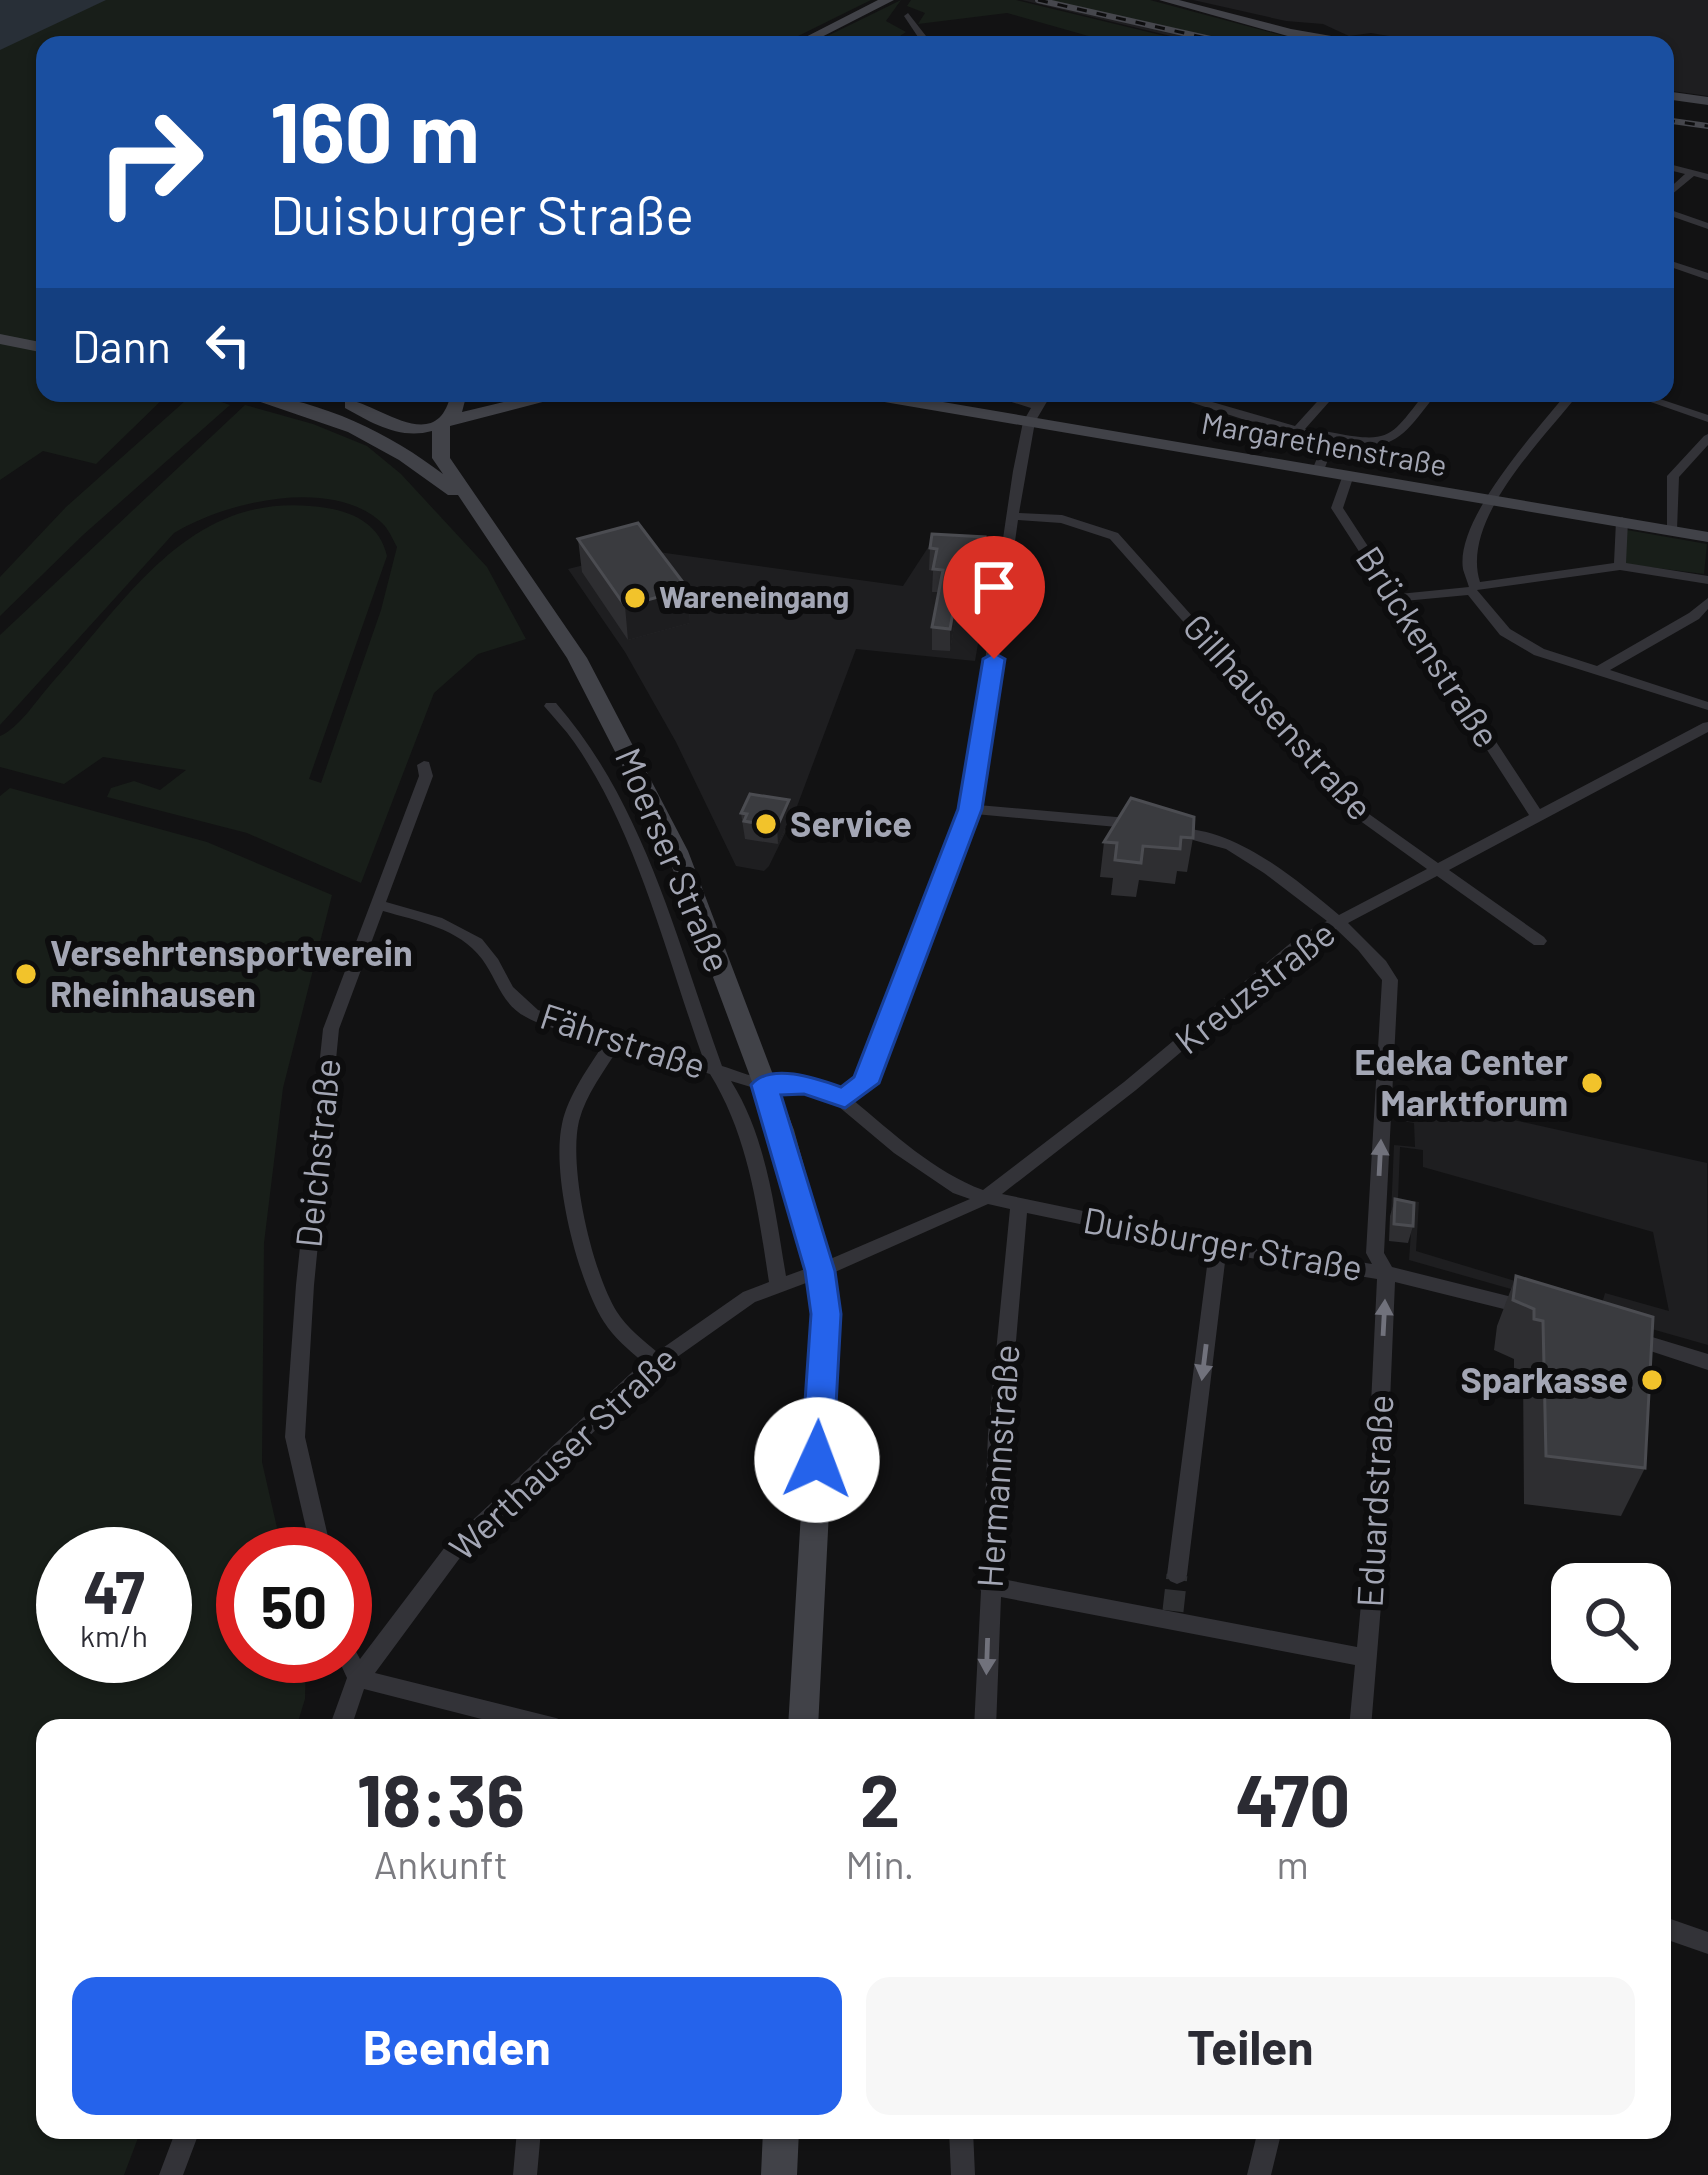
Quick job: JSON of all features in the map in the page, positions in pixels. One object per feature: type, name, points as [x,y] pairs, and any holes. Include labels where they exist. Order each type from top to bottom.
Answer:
[{"type":"main road","points":[[814,36],[888,0]]},
{"type":"main road","points":[[1165,0],[1317,36]]},
{"type":"main road","points":[[1674,96],[1708,101]]},
{"type":"main road","points":[[0,339],[36,346]]},
{"type":"main road","name":"Moerser Straße","points":[[276,402],[370,434],[407,454],[473,507]]},
{"type":"main road","points":[[362,402],[386,424],[445,421],[519,402]]},
{"type":"main road","points":[[445,421],[459,402]]},
{"type":"main road","name":"Margarethenstraße","points":[[935,402],[1033,414],[1318,470],[1708,536]]},
{"type":"main road","name":"Moerser Straße","points":[[445,421],[441,458],[577,658],[676,851],[784,1138],[814,1273],[818,1406],[802,1719]]},
{"type":"main road","points":[[779,2175],[781,2139]]},
{"type":"street","points":[[908,16],[922,36]]},
{"type":"street","points":[[1674,168],[1708,177]]},
{"type":"street","points":[[1674,189],[1692,173]]},
{"type":"street","points":[[1674,214],[1708,226]]},
{"type":"street","points":[[1674,265],[1708,277]]},
{"type":"street","points":[[1008,402],[1033,414]]},
{"type":"street","points":[[845,1098],[865,1083],[970,809],[1015,516],[1033,414],[1040,402]]},
{"type":"street","points":[[1200,402],[1298,430],[1383,442],[1422,402]]},
{"type":"street","points":[[1298,430],[1323,402]]},
{"type":"street","points":[[1566,402],[1492,501],[1467,556],[1473,589],[1505,632],[1539,652],[1708,706]]},
{"type":"street","points":[[1657,402],[1708,419]]},
{"type":"street","points":[[1318,470],[1332,436]]},
{"type":"street","points":[[1670,530],[1673,476],[1708,438]]},
{"type":"street","name":"Brückenstraße","points":[[1348,475],[1337,508],[1537,815]]},
{"type":"street","name":"Gillhausenstraße","points":[[1015,516],[1062,519],[1114,536],[1364,817],[1539,940]]},
{"type":"street","points":[[1620,566],[1622,521]]},
{"type":"street","points":[[1396,598],[1620,566],[1708,580]]},
{"type":"street","points":[[1597,672],[1694,616],[1708,602]]},
{"type":"street","points":[[551,706],[574,727],[620,816],[660,912],[716,1071],[733,1093],[767,1215],[778,1285]]},
{"type":"street","name":"Kreuzstraße","points":[[814,1273],[976,1204],[1130,1086],[1304,940],[1708,726]]},
{"type":"street","name":"Deichstraße","points":[[316,1527],[295,1437],[304,1285],[332,1029],[426,776],[424,765]]},
{"type":"street","name":"Eduardstraße","points":[[970,809],[1148,824],[1229,845],[1335,923],[1384,966],[1390,980],[1376,1253],[1386,1273],[1361,1719]]},
{"type":"street","name":"Fährstraße","points":[[380,905],[462,932],[486,954],[510,999],[532,1014],[764,1085]]},
{"type":"street","points":[[614,1042],[578,1100],[568,1130],[569,1159],[582,1239],[605,1309],[656,1362]]},
{"type":"street","name":"Duisburger Straße","points":[[764,1085],[805,1084],[845,1098],[900,1148],[958,1188],[984,1197],[1219,1246],[1386,1273],[1548,1313]]},
{"type":"street","name":"Hermannstraße","points":[[985,1719],[988,1585],[1019,1204]]},
{"type":"street","points":[[1177,1574],[1219,1246]]},
{"type":"street","name":"Werthauser Straße","points":[[372,1659],[455,1549],[656,1362],[749,1297],[814,1273]]},
{"type":"street","points":[[1610,1331],[1708,1362]]},
{"type":"street","points":[[988,1585],[1172,1616],[1367,1658]]},
{"type":"street","points":[[372,1682],[520,1719]]},
{"type":"street","points":[[343,1719],[356,1683]]},
{"type":"street","points":[[1671,1930],[1708,1943]]},
{"type":"street","points":[[171,2175],[185,2139]]},
{"type":"street","points":[[525,2175],[528,2139]]},
{"type":"street","points":[[962,2139],[963,2175]]},
{"type":"street","points":[[1259,2175],[1268,2139]]},
{"type":"shaded area","points":[[0,0],[106,0],[0,50]]},
{"type":"shaded area","points":[[101,0],[871,0],[798,36],[36,36],[36,402],[160,402],[96,464],[43,451],[0,480],[0,45]]},
{"type":"shaded area","points":[[901,0],[886,21],[906,32],[900,36],[827,36]]},
{"type":"shaded area","points":[[911,0],[1016,0],[1165,36],[1088,36],[1007,13],[918,24],[925,13],[907,6]]},
{"type":"shaded area","points":[[1022,0],[1046,0],[1208,36],[1171,36]]},
{"type":"shaded area","points":[[1046,0],[1150,0],[1284,36],[1208,36]]},
{"type":"shaded area","points":[[1193,0],[1708,0],[1708,96],[1674,91],[1674,36],[1349,36],[1323,24],[1286,21]]},
{"type":"shaded area","points":[[184,402],[230,405],[0,616],[0,577],[66,507]]},
{"type":"shaded area","points":[[245,405],[313,424],[367,446],[401,474],[487,567],[526,639],[478,654],[434,693],[361,883],[247,833],[107,797],[111,788],[134,781],[160,790],[186,770],[103,757],[64,784],[0,767],[0,736],[20,721],[168,555],[201,531],[238,514],[280,506],[327,508],[366,523],[387,556],[309,779],[321,783],[381,610],[397,547],[382,523],[336,500],[308,497],[249,504],[174,533],[0,725],[0,635]]},
{"type":"shaded area","points":[[1627,530],[1707,544],[1704,574],[1626,564]]},
{"type":"shaded area","points":[[929,546],[993,557],[975,661],[856,649],[793,817],[769,866],[764,871],[736,866],[676,742],[625,652],[568,569],[644,550],[903,586]]},
{"type":"shaded area","points":[[10,788],[207,842],[332,895],[283,1088],[264,1243],[262,1462],[277,1527],[216,1527],[216,1683],[305,1683],[299,1719],[36,1719],[36,2139],[138,2139],[124,2175],[0,2175],[0,796]]},
{"type":"shaded area","points":[[1402,1095],[1707,1163],[1708,1345],[1409,1260],[1412,1218],[1391,1215],[1394,1145],[1415,1147],[1414,1123],[1396,1120]],"holes":[[[1400,1147],[1423,1150],[1423,1167],[1653,1232],[1669,1311],[1605,1293],[1601,1307],[1416,1251],[1419,1202],[1398,1199]]]},
{"type":"building","points":[[638,523],[688,589],[625,606],[578,539]]},
{"type":"building","points":[[932,534],[985,537],[983,551],[964,550],[950,629],[932,627],[943,570],[933,569],[937,549],[930,548]]},
{"type":"building","points":[[750,794],[789,800],[777,827],[744,821],[747,814],[741,813]]},
{"type":"building","points":[[1131,798],[1194,817],[1193,838],[1181,837],[1180,849],[1143,846],[1141,863],[1115,860],[1117,843],[1104,842]]},
{"type":"building","points":[[1395,1199],[1414,1203],[1413,1226],[1394,1224]]},
{"type":"building","points":[[1516,1276],[1653,1317],[1645,1468],[1546,1456],[1543,1321],[1534,1319],[1534,1309],[1513,1300]]},
{"type":"tunnel","points":[[1173,1611],[1177,1575]]},
{"type":"railway","points":[[1038,0],[1197,36]]},
{"type":"railway","points":[[1674,121],[1708,126]]},
{"type":"place","name":"Wareneingang","points":[[635,598]]},
{"type":"place","name":"Service","points":[[766,824]]},
{"type":"place","name":"Versehrtensportverein Rheinhausen","points":[[26,974]]},
{"type":"place","name":"Edeka Center Marktforum","points":[[1592,1083]]},
{"type":"place","name":"Sparkasse","points":[[1652,1380]]},
{"type":"route","points":[[817,1460],[826,1314],[820,1271],[784,1138],[764,1085],[805,1084],[845,1098],[865,1083],[970,809],[994,659]]}]
